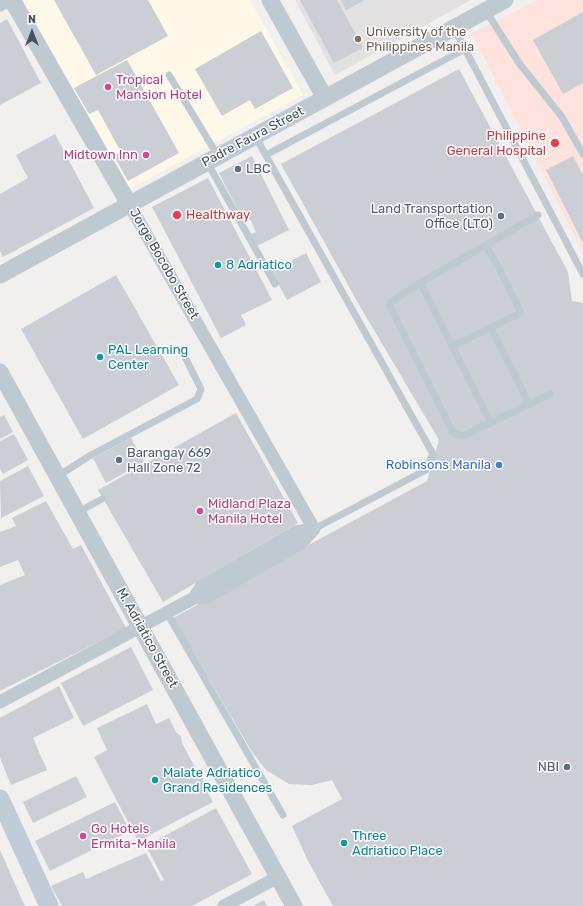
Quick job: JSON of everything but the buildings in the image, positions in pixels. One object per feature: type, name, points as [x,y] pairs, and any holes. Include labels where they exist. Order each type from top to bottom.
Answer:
[{"type":"main road","points":[[0,798],[49,906]]},
{"type":"street","points":[[0,5],[11,0]]},
{"type":"street","name":"Jorge Bocobo Street","points":[[11,0],[314,529]]},
{"type":"street","points":[[270,0],[325,98]]},
{"type":"street","name":"Padre Faura Street","points":[[0,275],[505,0]]},
{"type":"street","name":"M. Adriatico Street","points":[[0,372],[294,906]]},
{"type":"street","points":[[0,702],[194,598],[207,597],[301,543],[314,529]]},
{"type":"street","points":[[224,906],[278,877]]},
{"type":"lane","points":[[486,11],[519,63],[562,117],[583,154]]},
{"type":"lane","points":[[454,28],[583,274]]},
{"type":"lane","points":[[266,155],[465,49]]},
{"type":"lane","points":[[169,75],[274,284]]},
{"type":"lane","points":[[254,136],[433,454],[426,470],[314,529]]},
{"type":"lane","points":[[538,215],[420,283],[391,302],[390,310],[452,431],[456,434],[463,436],[550,394]]},
{"type":"lane","points":[[452,346],[520,315],[522,311],[486,246]]},
{"type":"lane","points":[[420,283],[491,423]]},
{"type":"lane","points":[[491,329],[529,404]]},
{"type":"lane","points":[[58,477],[91,455],[197,399],[201,389],[184,355]]},
{"type":"lane","points":[[78,512],[102,499]]},
{"type":"lane","points":[[167,613],[283,815]]},
{"type":"shaded area","points":[[23,0],[250,0],[303,95],[128,190]]},
{"type":"shaded area","name":"University of the Philippines Manila","points":[[295,0],[471,0],[335,75]]},
{"type":"shaded area","name":"Philippine General Hospital","points":[[537,0],[583,0],[583,253],[472,33]]},
{"type":"place","name":"University of the Philippines Manila","points":[[358,39]]},
{"type":"place","name":"Tropical Mansion Hotel","points":[[108,87]]},
{"type":"place","name":"Philippine General Hospital","points":[[555,143]]},
{"type":"place","name":"Midtown Inn","points":[[146,155]]},
{"type":"place","name":"LBC","points":[[238,169]]},
{"type":"place","name":"Healthway","points":[[177,215]]},
{"type":"place","name":"Land Transportation Office (LTO)","points":[[501,216]]},
{"type":"place","name":"8 Adriatico","points":[[218,265]]},
{"type":"place","name":"PAL Learning Center","points":[[100,357]]},
{"type":"place","name":"Barangay 669 Hall Zone 72","points":[[119,460]]},
{"type":"place","name":"Robinsons Manila","points":[[499,465]]},
{"type":"place","name":"Midland Plaza Manila Hotel","points":[[200,511]]},
{"type":"place","name":"NBI","points":[[567,767]]},
{"type":"place","name":"Malate Adriatico Grand Residences","points":[[155,780]]},
{"type":"place","name":"Go Hotels Ermita-Manila","points":[[83,836]]},
{"type":"place","name":"Three Adriatico Place","points":[[344,843]]}]
